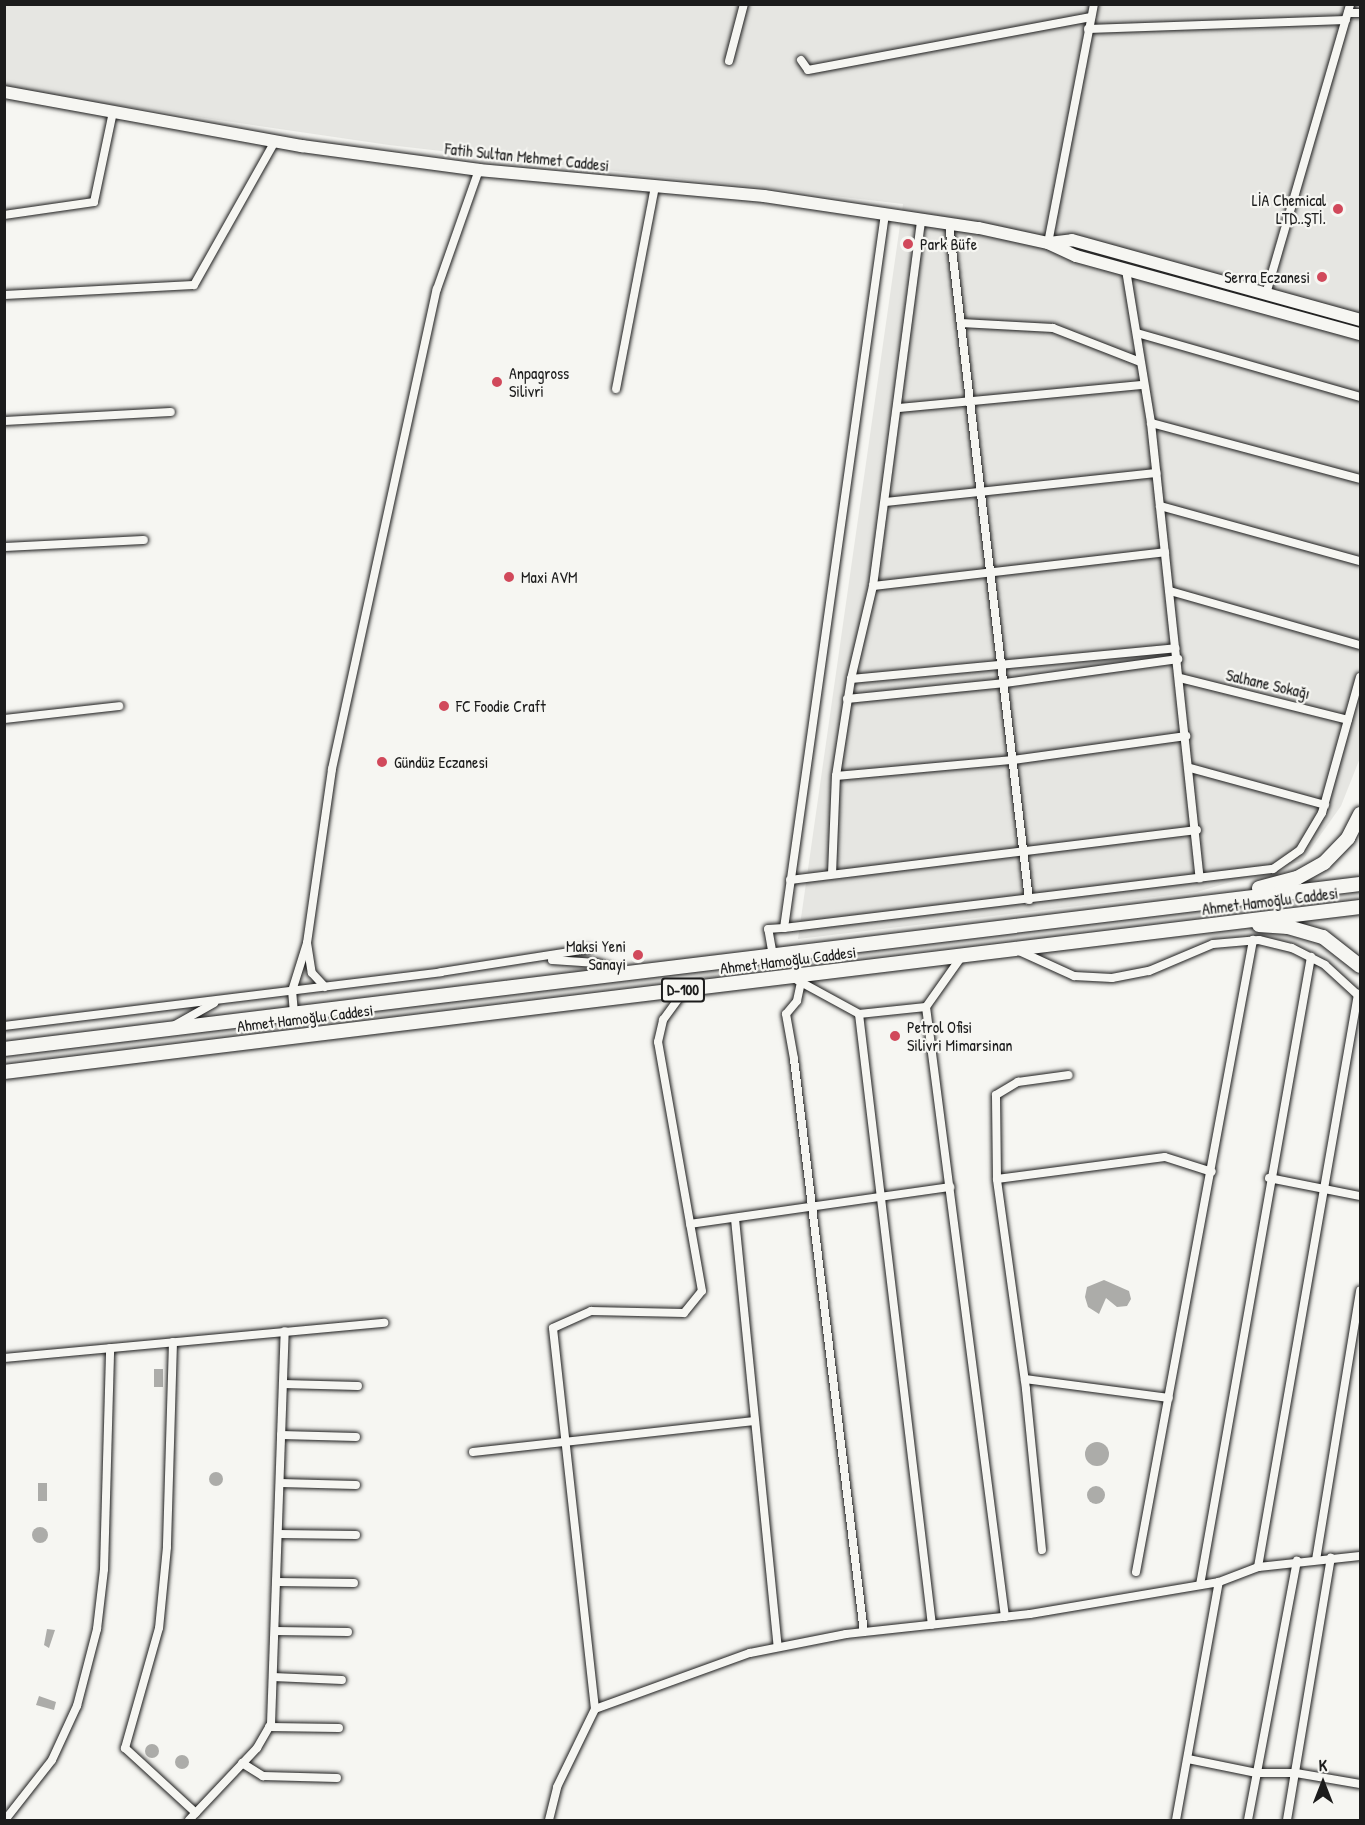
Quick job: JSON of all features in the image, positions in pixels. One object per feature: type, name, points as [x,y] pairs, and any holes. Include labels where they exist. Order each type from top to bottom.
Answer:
[{"type":"highway","points":[[1206,902],[1314,870],[1348,838],[1360,814]]},
{"type":"highway","name":"Ahmet Hamoğlu Caddesi","points":[[4,1049],[1360,884]]},
{"type":"highway","name":"Ahmet Hamoğlu Caddesi","points":[[4,1072],[685,990],[795,979],[1014,948],[1360,907]]},
{"type":"highway","points":[[1191,927],[1262,925],[1309,932],[1338,946],[1360,966]]},
{"type":"main road","name":"Fatih Sultan Mehmet Caddesi","points":[[4,92],[275,141],[479,170],[764,196],[921,219],[1048,243],[1126,270],[1360,319]]},
{"type":"main road","name":"Fatih Sultan Mehmet Caddesi","points":[[1048,243],[1072,240],[1130,255],[1265,299],[1360,334]]},
{"type":"main road","points":[[1126,270],[1130,255]]},
{"type":"street","points":[[729,61],[744,4]]},
{"type":"street","points":[[1048,243],[1094,4]]},
{"type":"street","points":[[1265,299],[1348,13]]},
{"type":"street","points":[[1088,29],[1360,13]]},
{"type":"street","points":[[801,60],[808,70],[1090,17]]},
{"type":"street","points":[[4,215],[94,202],[113,112]]},
{"type":"street","points":[[4,295],[194,285],[275,141]]},
{"type":"street","points":[[294,1013],[292,991],[307,943],[332,769],[437,289],[479,170]]},
{"type":"street","points":[[616,389],[656,186]]},
{"type":"street","points":[[784,928],[885,214]]},
{"type":"street","points":[[832,874],[836,777],[847,699],[873,586],[899,408],[921,219]]},
{"type":"street","points":[[949,224],[1004,666],[1029,900]]},
{"type":"street","points":[[1126,270],[1151,423],[1179,659],[1200,878]]},
{"type":"street","points":[[961,323],[1053,328],[1140,362]]},
{"type":"street","points":[[1137,333],[1360,397]]},
{"type":"street","points":[[899,408],[1144,385]]},
{"type":"street","points":[[4,421],[171,412]]},
{"type":"street","points":[[1151,423],[1360,479]]},
{"type":"street","points":[[885,502],[1156,473]]},
{"type":"street","points":[[1160,506],[1360,561]]},
{"type":"street","points":[[4,547],[144,540]]},
{"type":"street","points":[[873,586],[1165,552]]},
{"type":"street","points":[[1170,591],[1360,645]]},
{"type":"street","points":[[851,679],[1176,648]]},
{"type":"street","points":[[847,699],[1005,683],[1179,659]]},
{"type":"street","points":[[773,956],[768,929],[1273,870],[1300,850],[1325,805],[1360,677]]},
{"type":"street","name":"Salhane Sokağı","points":[[1180,678],[1348,720]]},
{"type":"street","points":[[4,719],[119,706]]},
{"type":"street","points":[[836,777],[1013,760],[1186,736]]},
{"type":"street","points":[[1190,768],[1325,805]]},
{"type":"street","points":[[790,880],[1197,830]]},
{"type":"street","points":[[1014,948],[1074,976],[1112,978],[1149,970],[1213,944],[1253,940],[1277,943],[1311,957],[1359,996],[1258,1567]]},
{"type":"street","points":[[1136,1572],[1212,1172],[1253,940]]},
{"type":"street","points":[[307,943],[312,973],[325,987]]},
{"type":"street","points":[[4,1026],[325,987],[514,962],[588,949]]},
{"type":"street","points":[[962,956],[926,1007],[1005,1617]]},
{"type":"street","points":[[1200,1585],[1269,1178],[1311,957]]},
{"type":"street","points":[[514,962],[570,960],[597,963],[631,974]]},
{"type":"street","points":[[795,979],[859,1014],[926,1007]]},
{"type":"street","points":[[795,979],[797,1001],[786,1014],[864,1632]]},
{"type":"street","points":[[549,1821],[557,1787],[595,1709],[553,1328],[591,1311],[684,1313],[702,1290],[658,1042],[663,1020],[685,990]]},
{"type":"street","points":[[168,1030],[219,1000]]},
{"type":"street","points":[[859,1014],[932,1624]]},
{"type":"street","points":[[1042,1550],[1025,1379],[997,1179],[996,1095],[1018,1082],[1070,1075]]},
{"type":"street","points":[[997,1179],[1165,1157],[1212,1172]]},
{"type":"street","points":[[1269,1178],[1360,1196]]},
{"type":"street","points":[[690,1224],[950,1187]]},
{"type":"street","points":[[735,1219],[778,1647]]},
{"type":"street","points":[[1316,1560],[1356,1347],[1360,1291]]},
{"type":"street","points":[[4,1358],[384,1323]]},
{"type":"street","points":[[189,1821],[242,1763],[269,1727],[273,1677],[285,1331]]},
{"type":"street","points":[[173,1342],[167,1547],[159,1629],[124,1748],[196,1813]]},
{"type":"street","points":[[6,1819],[57,1749],[77,1706],[97,1629],[104,1569],[110,1348]]},
{"type":"street","points":[[1025,1379],[1169,1398]]},
{"type":"street","points":[[283,1384],[358,1386]]},
{"type":"street","points":[[473,1452],[754,1421]]},
{"type":"street","points":[[281,1436],[356,1437]]},
{"type":"street","points":[[280,1483],[356,1485]]},
{"type":"street","points":[[278,1534],[356,1535]]},
{"type":"street","points":[[595,1709],[750,1653],[778,1647],[864,1632],[1005,1617],[1219,1582],[1258,1567],[1360,1556]]},
{"type":"street","points":[[1287,1821],[1331,1558]]},
{"type":"street","points":[[1248,1821],[1297,1561]]},
{"type":"street","points":[[276,1582],[354,1583]]},
{"type":"street","points":[[1176,1821],[1219,1582]]},
{"type":"street","points":[[274,1631],[348,1632]]},
{"type":"street","points":[[273,1677],[342,1680]]},
{"type":"street","points":[[269,1727],[339,1728]]},
{"type":"street","points":[[1188,1759],[1257,1773],[1296,1773],[1360,1784]]},
{"type":"street","points":[[242,1763],[264,1776],[337,1778]]},
{"type":"shaded area","points":[[5,5],[1360,5],[1360,758],[1341,806],[1302,861],[1197,892],[798,939],[903,204],[389,145],[5,89]]},
{"type":"shaded area","points":[[1104,1280],[1129,1291],[1131,1299],[1127,1306],[1117,1307],[1106,1298],[1099,1314],[1088,1307],[1085,1297],[1087,1287]]},
{"type":"shaded area","points":[[154,1369],[163,1369],[163,1387],[154,1387]]},
{"type":"shaded area","points":[[1097,1442],[1105,1446],[1109,1454],[1105,1462],[1097,1466],[1089,1462],[1085,1454],[1089,1446]]},
{"type":"shaded area","points":[[216,1472],[221,1474],[223,1479],[221,1484],[216,1486],[211,1484],[209,1479],[211,1474]]},
{"type":"shaded area","points":[[38,1483],[47,1483],[47,1501],[38,1501]]},
{"type":"shaded area","points":[[1096,1486],[1102,1489],[1105,1495],[1102,1501],[1096,1504],[1090,1501],[1087,1495],[1090,1489]]},
{"type":"shaded area","points":[[40,1527],[48,1535],[40,1543],[32,1535]]},
{"type":"shaded area","points":[[47,1629],[55,1630],[49,1648],[44,1645]]},
{"type":"shaded area","points":[[39,1696],[56,1702],[54,1710],[36,1705]]},
{"type":"shaded area","points":[[152,1744],[157,1746],[159,1751],[157,1756],[152,1758],[147,1756],[145,1751],[147,1746]]},
{"type":"shaded area","points":[[182,1755],[187,1757],[189,1762],[187,1767],[182,1769],[177,1767],[175,1762],[177,1757]]},
{"type":"place","name":"LİA Chemical LTD..ŞTİ.","points":[[1338,209]]},
{"type":"place","name":"Park Büfe","points":[[908,244]]},
{"type":"place","name":"Serra Eczanesi","points":[[1322,277]]},
{"type":"place","name":"Anpagross Silivri","points":[[497,382]]},
{"type":"place","name":"Maxi AVM","points":[[509,577]]},
{"type":"place","name":"FC Foodie Craft","points":[[444,706]]},
{"type":"place","name":"Gündüz Eczanesi","points":[[382,762]]},
{"type":"place","name":"Maksi Yeni Sanayi","points":[[638,955]]},
{"type":"place","name":"Petrol Ofisi Silivri Mimarsinan","points":[[895,1036]]}]
